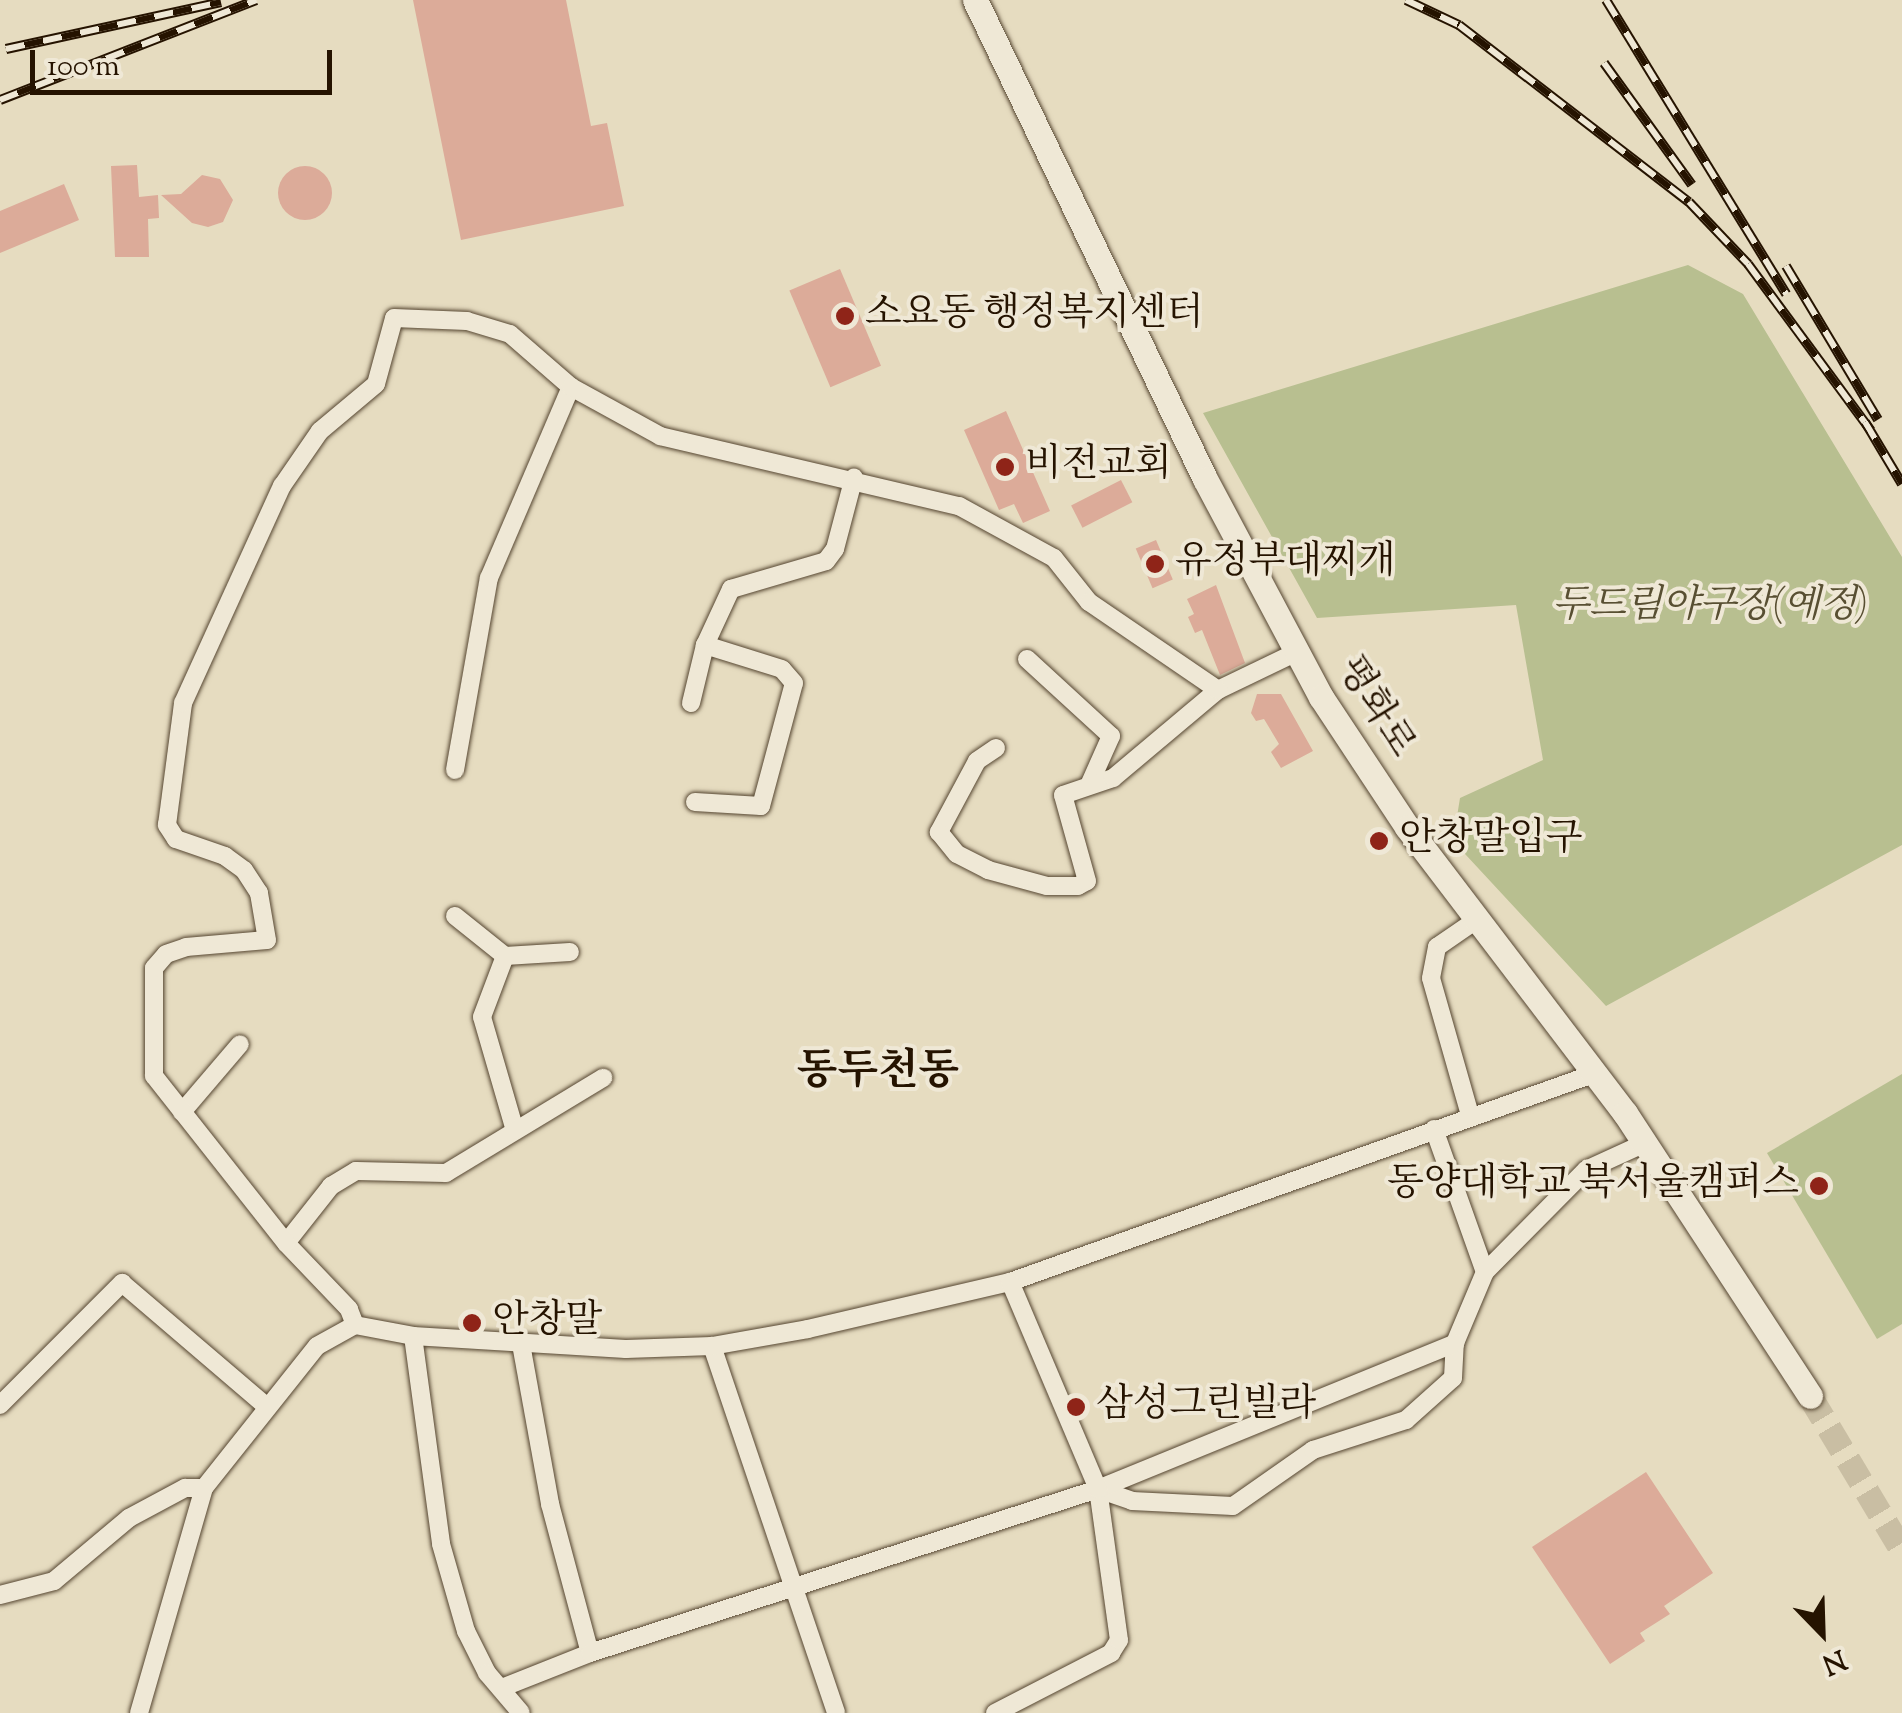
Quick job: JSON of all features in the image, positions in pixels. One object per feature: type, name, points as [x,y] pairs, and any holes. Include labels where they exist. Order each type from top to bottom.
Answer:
[{"type":"main road","name":"평화로","points":[[975,0],[1206,479],[1296,652],[1357,756],[1596,1073],[1810,1396]]},
{"type":"street","points":[[355,1326],[350,1309],[286,1244],[154,1076],[154,968],[166,954],[186,947],[258,944],[267,940],[269,926],[244,870],[176,839],[167,825],[183,703],[282,486],[320,431],[376,384],[394,318],[467,320],[510,334],[571,387],[660,436],[854,477],[959,506],[1054,558],[1090,602],[1218,690]]},
{"type":"street","points":[[455,770],[490,578],[571,387]]},
{"type":"street","points":[[691,703],[705,645],[731,589],[826,561],[835,550],[854,477]]},
{"type":"street","points":[[694,802],[762,806],[794,683],[782,669],[705,645]]},
{"type":"street","points":[[996,748],[977,760],[939,832],[956,854],[988,870],[1048,886],[1087,880],[1063,795],[1113,778],[1218,690],[1296,652]]},
{"type":"street","points":[[1027,659],[1111,736],[1090,783]]},
{"type":"street","points":[[455,916],[505,956],[570,952]]},
{"type":"street","points":[[1470,1115],[1432,978],[1437,947],[1479,918]]},
{"type":"street","points":[[505,956],[482,1017],[514,1127]]},
{"type":"street","points":[[182,1112],[240,1044]]},
{"type":"street","points":[[139,1713],[204,1488],[265,1405],[317,1346],[355,1326],[413,1336],[521,1344],[712,1346],[1010,1282],[1596,1073]]},
{"type":"street","points":[[286,1244],[331,1186],[356,1171],[446,1172],[514,1127],[537,1120],[603,1078]]},
{"type":"street","points":[[1434,1129],[1486,1272]]},
{"type":"street","points":[[1098,1489],[1132,1501],[1233,1506],[1313,1450],[1406,1420],[1453,1378],[1455,1344],[1486,1272],[1586,1170],[1645,1143]]},
{"type":"street","points":[[0,1405],[122,1282],[265,1405]]},
{"type":"street","points":[[995,1713],[1112,1653],[1118,1640],[1098,1489],[1010,1282]]},
{"type":"street","points":[[413,1336],[442,1544],[466,1631],[487,1673],[504,1687],[521,1713]]},
{"type":"street","points":[[521,1344],[550,1504],[590,1652]]},
{"type":"street","points":[[504,1687],[590,1652],[1098,1489],[1455,1344]]},
{"type":"street","points":[[712,1346],[836,1713]]},
{"type":"street","points":[[0,1595],[54,1581],[128,1518],[185,1488],[204,1488]]},
{"type":"green space","name":"두드림야구장(예정)","points":[[1688,265],[1743,294],[1902,557],[1902,845],[1606,1006],[1453,841],[1460,798],[1543,760],[1516,605],[1317,618],[1203,413]]},
{"type":"green space","points":[[1902,1074],[1902,1324],[1877,1339],[1767,1153]]},
{"type":"building","points":[[413,0],[566,0],[591,126],[607,123],[624,206],[461,240]]},
{"type":"building","points":[[137,165],[139,197],[158,195],[159,218],[148,219],[149,257],[115,257],[111,166]]},
{"type":"building","points":[[305,166],[324,174],[332,193],[324,212],[305,220],[286,212],[278,193],[286,174]]},
{"type":"building","points":[[202,175],[220,179],[233,200],[223,222],[208,227],[192,223],[161,195],[181,194]]},
{"type":"building","points":[[64,184],[79,220],[0,253],[0,211]]},
{"type":"building","points":[[840,269],[881,366],[830,387],[789,290]]},
{"type":"building","name":"비전교회","points":[[1006,411],[1050,511],[1023,523],[1014,504],[999,510],[964,430]]},
{"type":"building","points":[[1121,480],[1132,502],[1082,528],[1071,505]]},
{"type":"building","points":[[1156,540],[1173,580],[1153,588],[1136,549]]},
{"type":"building","points":[[1216,585],[1245,663],[1220,675],[1202,630],[1195,633],[1188,617],[1194,614],[1187,599]]},
{"type":"building","points":[[1257,694],[1281,694],[1313,751],[1281,768],[1271,752],[1279,744],[1264,719],[1256,721],[1251,713]]},
{"type":"building","points":[[1646,1472],[1713,1573],[1664,1606],[1670,1614],[1640,1633],[1645,1641],[1610,1664],[1532,1547]]},
{"type":"tunnel","points":[[1810,1396],[1902,1550]]},
{"type":"railway","points":[[0,100],[256,0]]},
{"type":"railway","points":[[1406,0],[1459,25],[1689,202],[1748,264],[1871,431]]},
{"type":"railway","points":[[1606,0],[1786,294]]},
{"type":"railway","points":[[6,49],[221,2]]},
{"type":"railway","points":[[1604,63],[1692,185]]},
{"type":"railway","points":[[1786,266],[1878,420]]},
{"type":"railway","points":[[1865,422],[1902,484]]},
{"type":"place","name":"소요동 행정복지센터","points":[[845,316]]},
{"type":"place","name":"비전교회","points":[[1005,467]]},
{"type":"place","name":"유정부대찌개","points":[[1155,564]]},
{"type":"place","name":"안창말입구","points":[[1379,841]]},
{"type":"place","name":"동양대학교 북서울캠퍼스","points":[[1819,1186]]},
{"type":"place","name":"안창말","points":[[472,1323]]},
{"type":"place","name":"삼성그린빌라","points":[[1076,1407]]},
{"type":"district","name":"동두천동","points":[[878,1073]]}]
